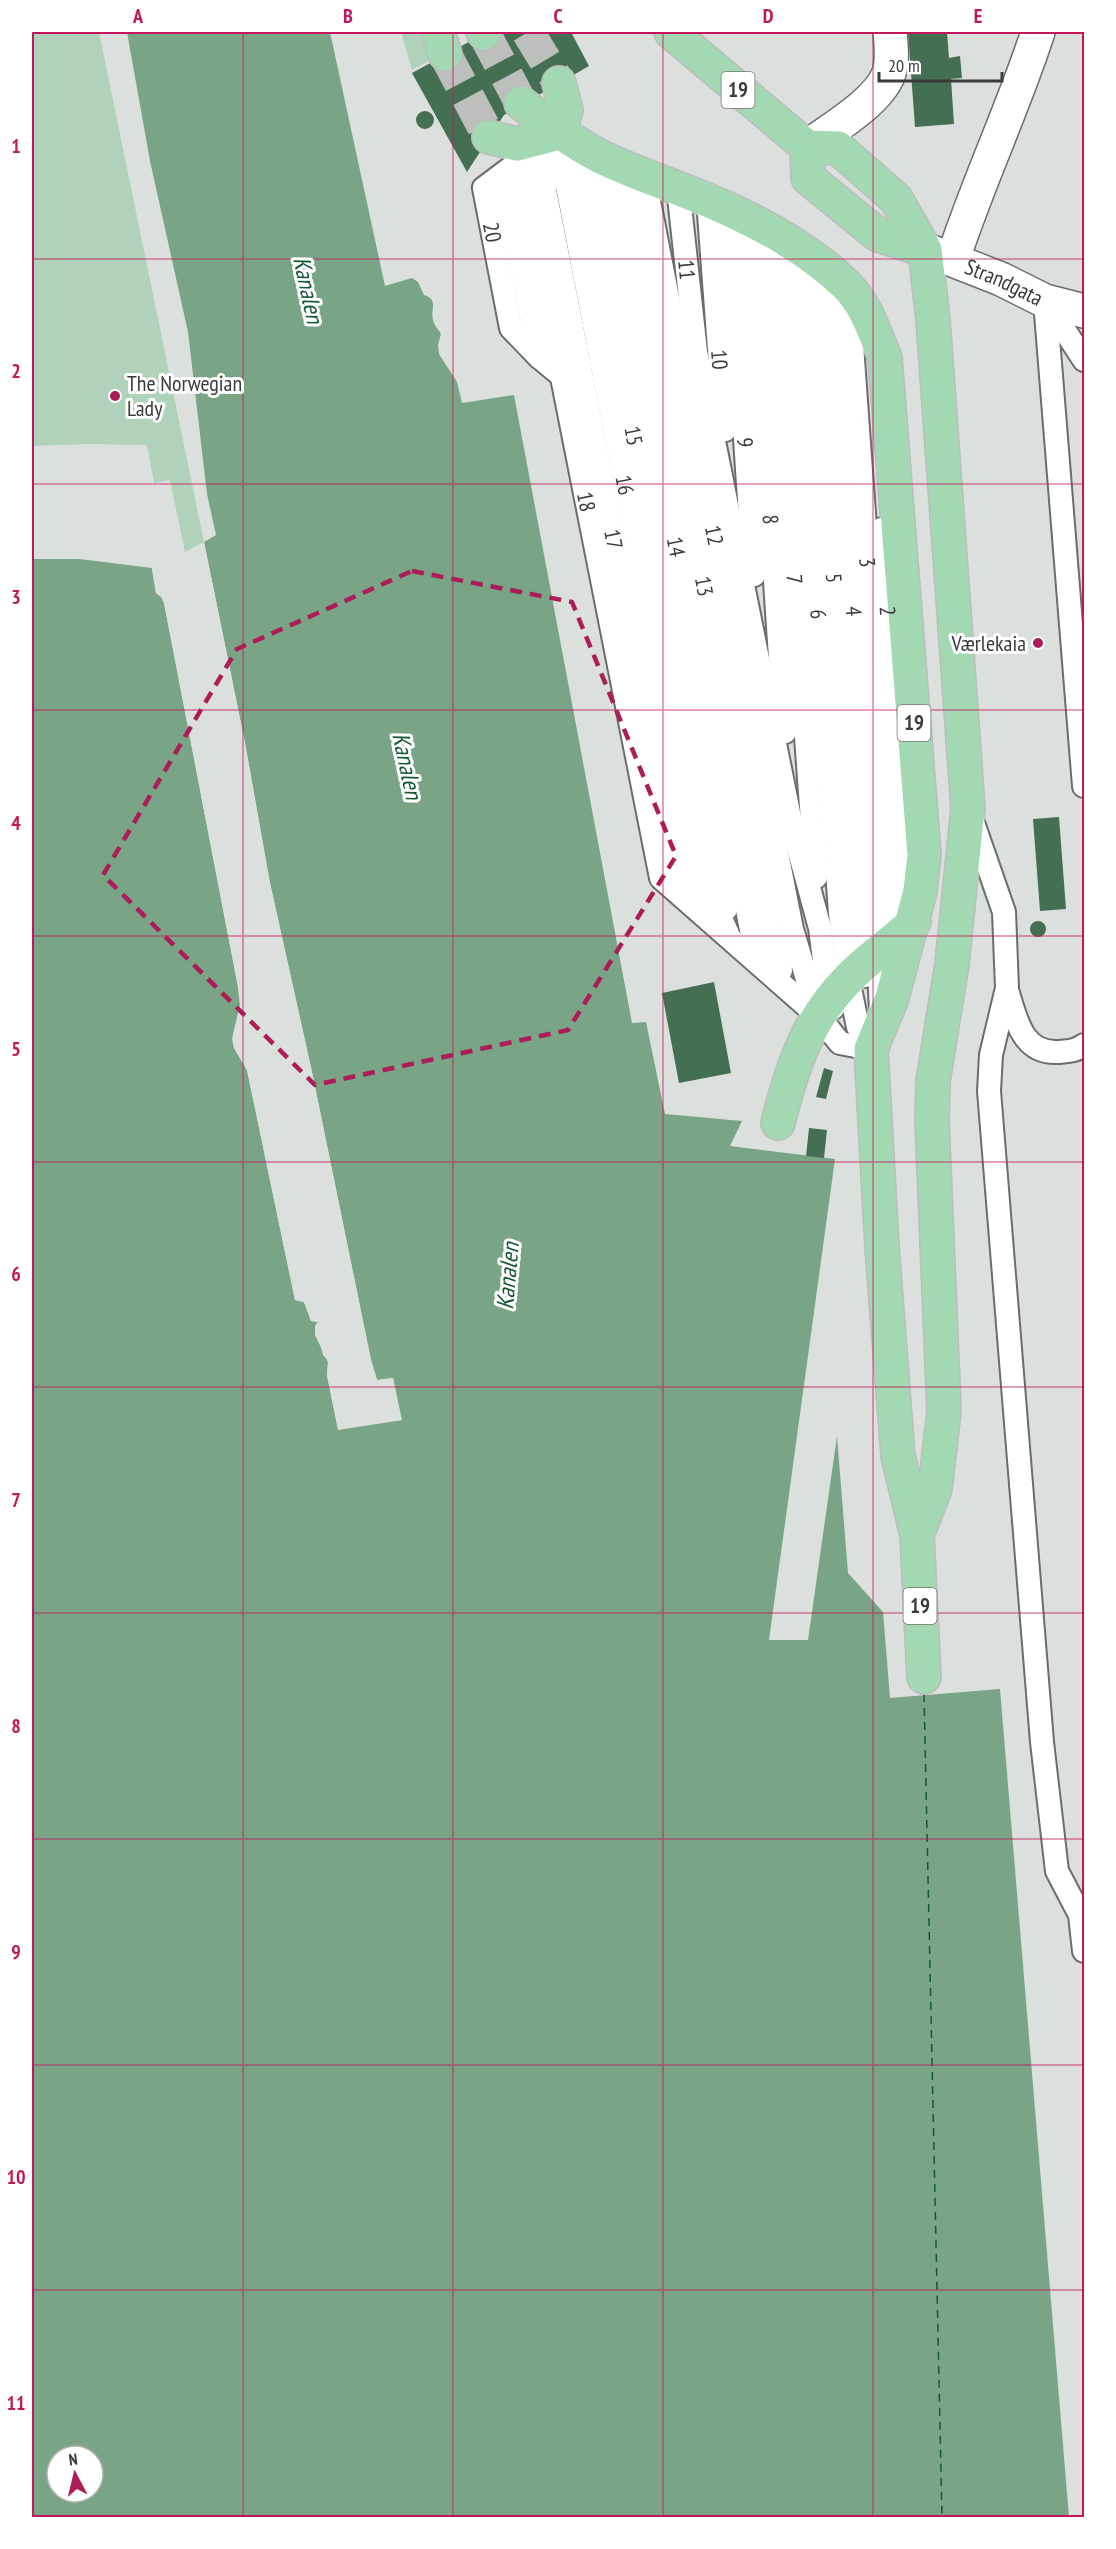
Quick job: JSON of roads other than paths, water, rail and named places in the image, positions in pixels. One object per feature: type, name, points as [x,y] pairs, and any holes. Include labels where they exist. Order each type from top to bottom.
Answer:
[{"type":"highway","name":"19","points":[[671,32],[807,147],[838,148],[896,199],[939,255],[933,320],[968,808],[952,964],[933,1081],[932,1120],[944,1411],[935,1489],[917,1535]]},
{"type":"highway","points":[[559,83],[566,110],[601,155]]},
{"type":"highway","points":[[521,103],[601,155],[678,188],[780,241]]},
{"type":"highway","points":[[489,137],[517,144],[601,155]]},
{"type":"highway","name":"Strandgata","points":[[807,147],[808,178],[878,235],[939,255]]},
{"type":"highway","name":"19","points":[[777,1122],[796,1057],[920,891],[924,855],[885,358],[867,315],[780,241]]},
{"type":"highway","name":"19","points":[[863,968],[960,877]]},
{"type":"highway","name":"19","points":[[863,968],[896,980],[892,998],[871,1049],[882,1247],[898,1456],[917,1535],[924,1677]]},
{"type":"street","points":[[807,147],[850,116],[881,88],[890,72],[890,32]]},
{"type":"street","points":[[939,255],[969,210],[1015,99],[1038,32]]},
{"type":"street","name":"Strandgata","points":[[939,255],[1001,279],[1045,301],[1084,312]]},
{"type":"lane","points":[[562,376],[539,357],[505,186],[601,155]]},
{"type":"lane","name":"18","points":[[601,155],[525,190],[562,376],[690,873]]},
{"type":"lane","name":"16","points":[[601,155],[568,191],[690,873]]},
{"type":"lane","name":"14","points":[[601,155],[762,935]]},
{"type":"lane","name":"12","points":[[601,155],[762,935]]},
{"type":"lane","name":"11","points":[[678,188],[696,352],[731,517]]},
{"type":"lane","name":"10","points":[[731,517],[780,241]]},
{"type":"lane","name":"9","points":[[760,672],[780,241]]},
{"type":"lane","name":"8","points":[[780,241],[790,818]]},
{"type":"lane","name":"3","points":[[780,241],[896,836]]},
{"type":"lane","name":"4","points":[[780,241],[873,880],[863,968]]},
{"type":"lane","name":"6","points":[[780,241],[848,907],[863,968]]},
{"type":"lane","name":"7","points":[[780,241],[820,928]]},
{"type":"lane","points":[[1045,301],[1084,360]]},
{"type":"lane","points":[[1045,301],[1084,786]]},
{"type":"lane","name":"2","points":[[867,315],[896,836]]},
{"type":"lane","points":[[731,517],[790,818],[820,928],[863,968],[882,1006],[871,1049]]},
{"type":"lane","points":[[968,808],[1004,912],[1006,988],[991,1055],[989,1091],[1041,1742],[1057,1871],[1080,1915],[1084,1952]]},
{"type":"lane","points":[[871,1049],[840,1043],[863,968],[896,836]]},
{"type":"lane","points":[[690,873],[762,935],[863,968]]},
{"type":"lane","points":[[690,873],[762,935],[863,968]]},
{"type":"lane","points":[[863,968],[858,1027],[871,1049]]},
{"type":"lane","points":[[1006,988],[1022,1037],[1036,1047],[1050,1052],[1077,1050],[1084,1045]]},
{"type":"water","name":"Kanalen","points":[[127,32],[330,32],[385,286],[412,278],[418,282],[424,295],[433,302],[434,324],[441,334],[438,345],[439,354],[457,382],[462,403],[514,395],[632,1023],[646,1022],[665,1114],[742,1121],[730,1146],[835,1159],[769,1640],[808,1640],[837,1436],[848,1573],[883,1612],[890,1698],[1000,1689],[1069,2517],[32,2518],[32,559],[79,559],[152,568],[156,593],[162,597],[164,603],[238,987],[240,1005],[232,1039],[234,1048],[247,1070],[295,1300],[304,1302],[311,1321],[318,1322],[315,1326],[323,1355],[328,1361],[327,1376],[338,1429],[401,1420],[393,1378],[377,1380],[371,1360],[312,1072],[270,883],[245,743],[204,542],[216,535],[207,494],[188,332],[150,161]]},
{"type":"tunnel","points":[[528,32],[559,83]]},
{"type":"tunnel","points":[[484,33],[521,103]]},
{"type":"tunnel","points":[[445,54],[489,137]]},
{"type":"place","name":"The Norwegian Lady","points":[[115,396]]},
{"type":"place","name":"Værlekaia","points":[[1038,643]]}]
